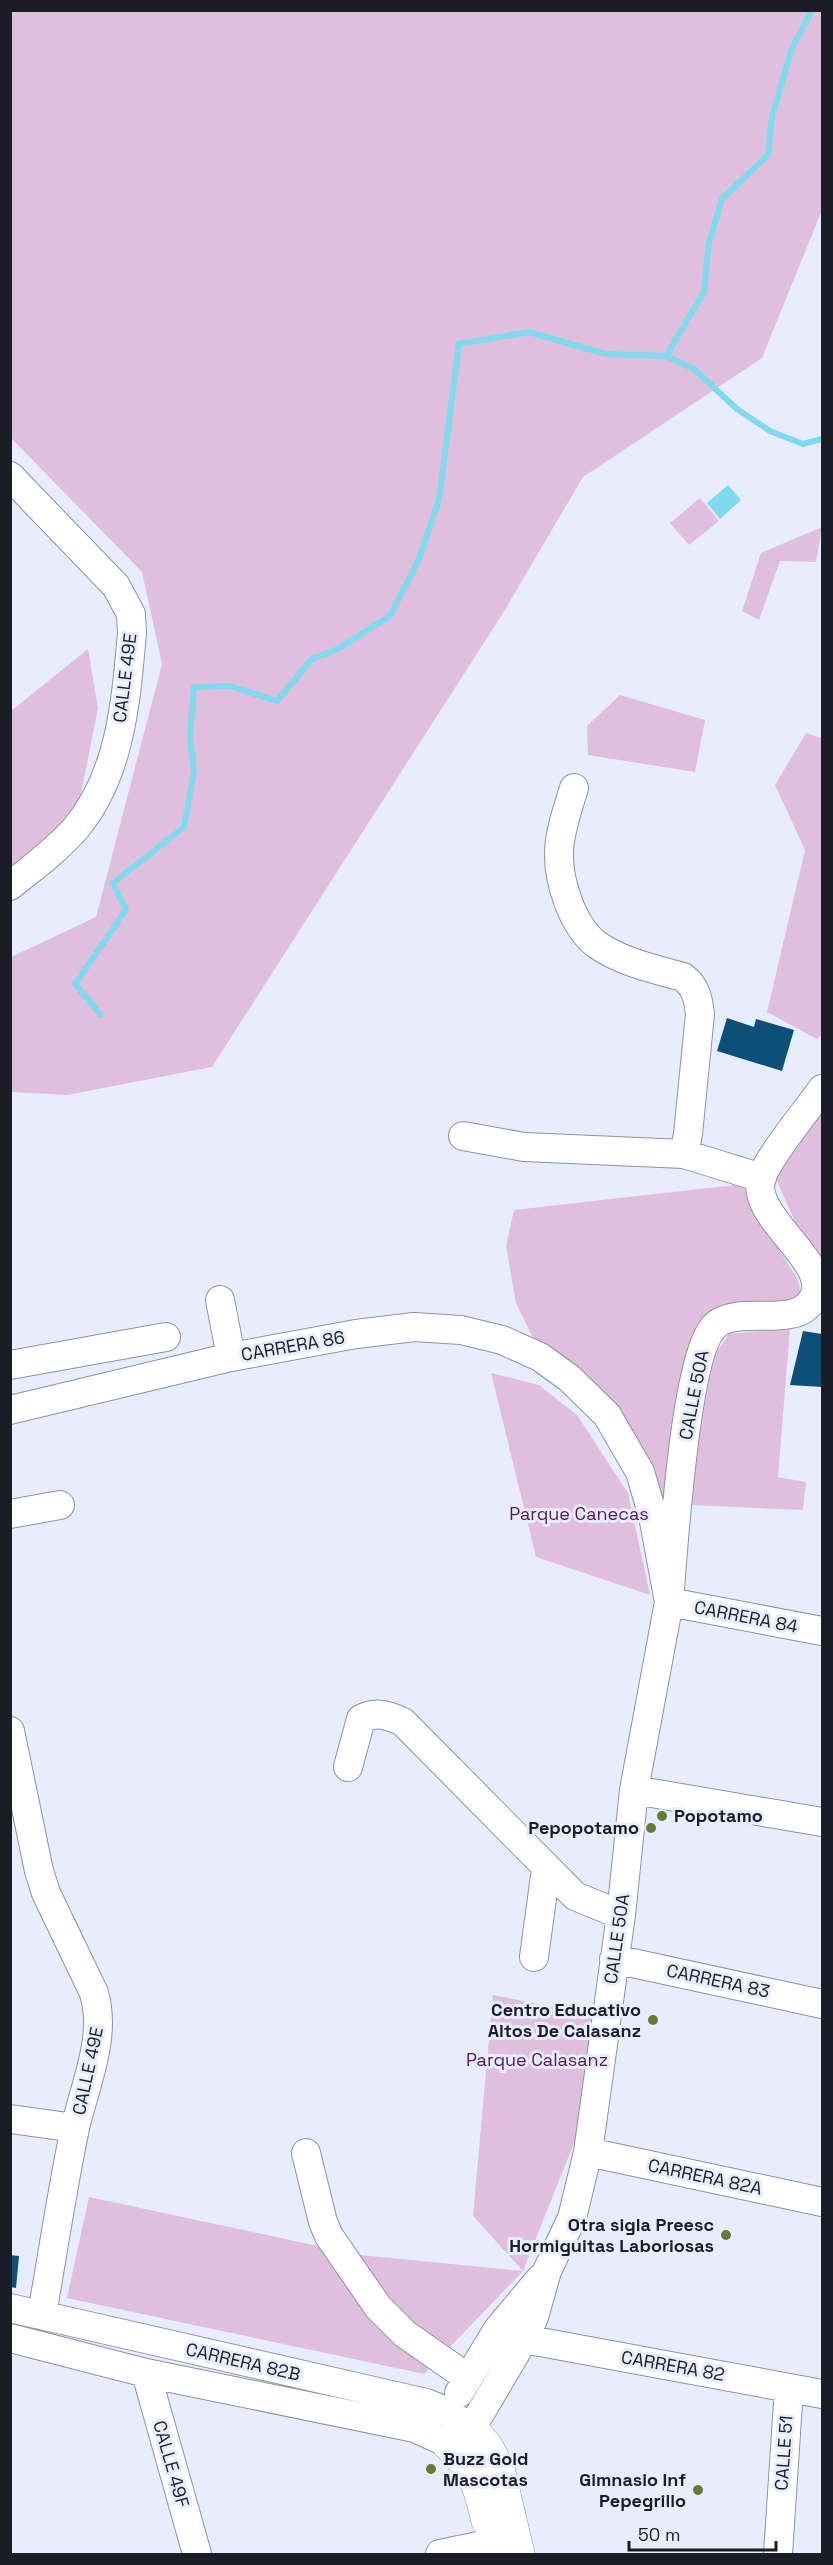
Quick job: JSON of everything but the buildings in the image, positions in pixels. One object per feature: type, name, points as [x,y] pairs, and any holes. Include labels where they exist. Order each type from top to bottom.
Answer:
[{"type":"main road","points":[[468,2433],[477,2479],[502,2551]]},
{"type":"street","name":"CALLE 49E","points":[[10,476],[116,586],[131,614],[132,633],[116,752],[99,794],[74,830],[10,886]]},
{"type":"street","points":[[574,788],[559,852],[565,890],[573,912],[585,933],[613,954],[683,977],[691,984],[697,995],[700,1014],[684,1154]]},
{"type":"street","points":[[463,1136],[524,1147],[684,1154],[762,1179],[822,1089]]},
{"type":"street","name":"CALLE 50A","points":[[468,2433],[524,2339],[534,2317],[547,2271],[572,2218],[588,2152],[621,1915],[634,1790],[669,1602],[685,1422],[705,1338],[717,1324],[735,1317],[810,1316],[816,1291],[815,1278],[810,1267],[767,1207],[762,1192],[762,1179]]},
{"type":"street","points":[[220,1300],[231,1357]]},
{"type":"street","name":"CARRERA 86","points":[[20,1407],[231,1357],[356,1334],[414,1327],[461,1330],[502,1340],[540,1357],[569,1378]]},
{"type":"street","points":[[20,1407],[16,1364],[166,1337]]},
{"type":"street","points":[[98,1349],[106,1387]]},
{"type":"street","name":"CALLE 50A","points":[[569,1378],[607,1415],[640,1472],[653,1516],[669,1602]]},
{"type":"street","points":[[10,1515],[60,1505]]},
{"type":"street","name":"CARRERA 84","points":[[669,1602],[822,1631]]},
{"type":"street","points":[[348,1767],[361,1719],[370,1714],[387,1714],[404,1722],[575,1896],[621,1915]]},
{"type":"street","name":"CALLE 49E","points":[[10,1731],[21,1845],[46,1893],[98,2008],[97,2039],[75,2128],[42,2314]]},
{"type":"street","points":[[634,1790],[822,1822]]},
{"type":"street","points":[[534,1957],[546,1869]]},
{"type":"street","name":"CARRERA 83","points":[[614,1959],[822,2004]]},
{"type":"street","points":[[10,2119],[75,2128]]},
{"type":"street","name":"CARRERA 82A","points":[[588,2152],[822,2202]]},
{"type":"street","points":[[306,2153],[322,2222],[329,2236],[378,2307],[405,2334],[468,2378]]},
{"type":"street","name":"CALLE 50A","points":[[468,2433],[468,2378],[498,2329],[547,2271]]},
{"type":"street","name":"CARRERA 82B","points":[[10,2308],[409,2399],[468,2433]]},
{"type":"street","name":"CARRERA 82","points":[[524,2339],[822,2394]]},
{"type":"street","name":"CARRERA 82B","points":[[17,2345],[415,2428],[468,2433]]},
{"type":"street","name":"CALLE 49F","points":[[146,2373],[197,2554]]},
{"type":"street","name":"CALLE 51","points":[[778,2554],[789,2388]]},
{"type":"street","points":[[440,2554],[502,2551]]},
{"type":"green space","points":[[11,10],[822,11],[822,210],[762,358],[583,477],[503,613],[212,1067],[67,1095],[11,1092],[11,957],[96,917],[162,664],[142,572],[11,438]]},
{"type":"green space","points":[[700,498],[719,521],[689,545],[670,523]]},
{"type":"green space","points":[[822,527],[816,562],[780,561],[759,620],[742,611],[761,553]]},
{"type":"green space","points":[[88,649],[98,708],[74,829],[11,882],[11,711]]},
{"type":"green space","points":[[620,695],[705,720],[695,772],[588,755],[587,726]]},
{"type":"green space","points":[[806,733],[822,738],[822,1035],[817,1039],[767,1012],[805,850],[775,785]]},
{"type":"green space","points":[[822,1110],[822,1282],[775,1177]]},
{"type":"green space","points":[[744,1184],[759,1218],[797,1278],[802,1295],[780,1305],[706,1321],[667,1514],[608,1401],[532,1336],[516,1303],[506,1246],[514,1210]]},
{"type":"green space","points":[[790,1328],[778,1477],[806,1482],[803,1510],[690,1505],[704,1370],[729,1334]]},
{"type":"green space","name":"Parque Canecas","points":[[491,1373],[539,1385],[577,1415],[628,1493],[650,1595],[536,1557]]},
{"type":"green space","name":"Parque Calasanz","points":[[493,1995],[592,2015],[578,2133],[523,2271],[473,2216]]},
{"type":"green space","points":[[89,2197],[360,2255],[523,2271],[424,2374],[67,2298]]},
{"type":"water","points":[[728,485],[741,500],[720,519],[707,503]]},
{"type":"waterway","points":[[100,1014],[75,984],[126,910],[113,883],[184,827],[194,772],[190,737],[194,687],[230,686],[277,701],[312,659],[338,649],[390,616],[419,559],[439,500],[459,344],[529,332],[606,354],[666,356],[704,292],[709,243],[722,199],[768,155],[772,117],[792,48],[812,10]]},
{"type":"waterway","points":[[666,356],[694,369],[737,409],[770,431],[803,444],[822,439]]},
{"type":"place","name":"Popotamo","points":[[662,1816]]},
{"type":"place","name":"Pepopotamo","points":[[651,1828]]},
{"type":"place","name":"Centro Educativo Altos De Calasanz","points":[[653,2020]]},
{"type":"place","name":"Otra sigla Preesc Hormiguitas Laboriosas","points":[[726,2235]]},
{"type":"place","name":"Buzz Gold Mascotas","points":[[431,2469]]},
{"type":"place","name":"Gimnasio Inf Pepegrillo","points":[[698,2490]]}]
